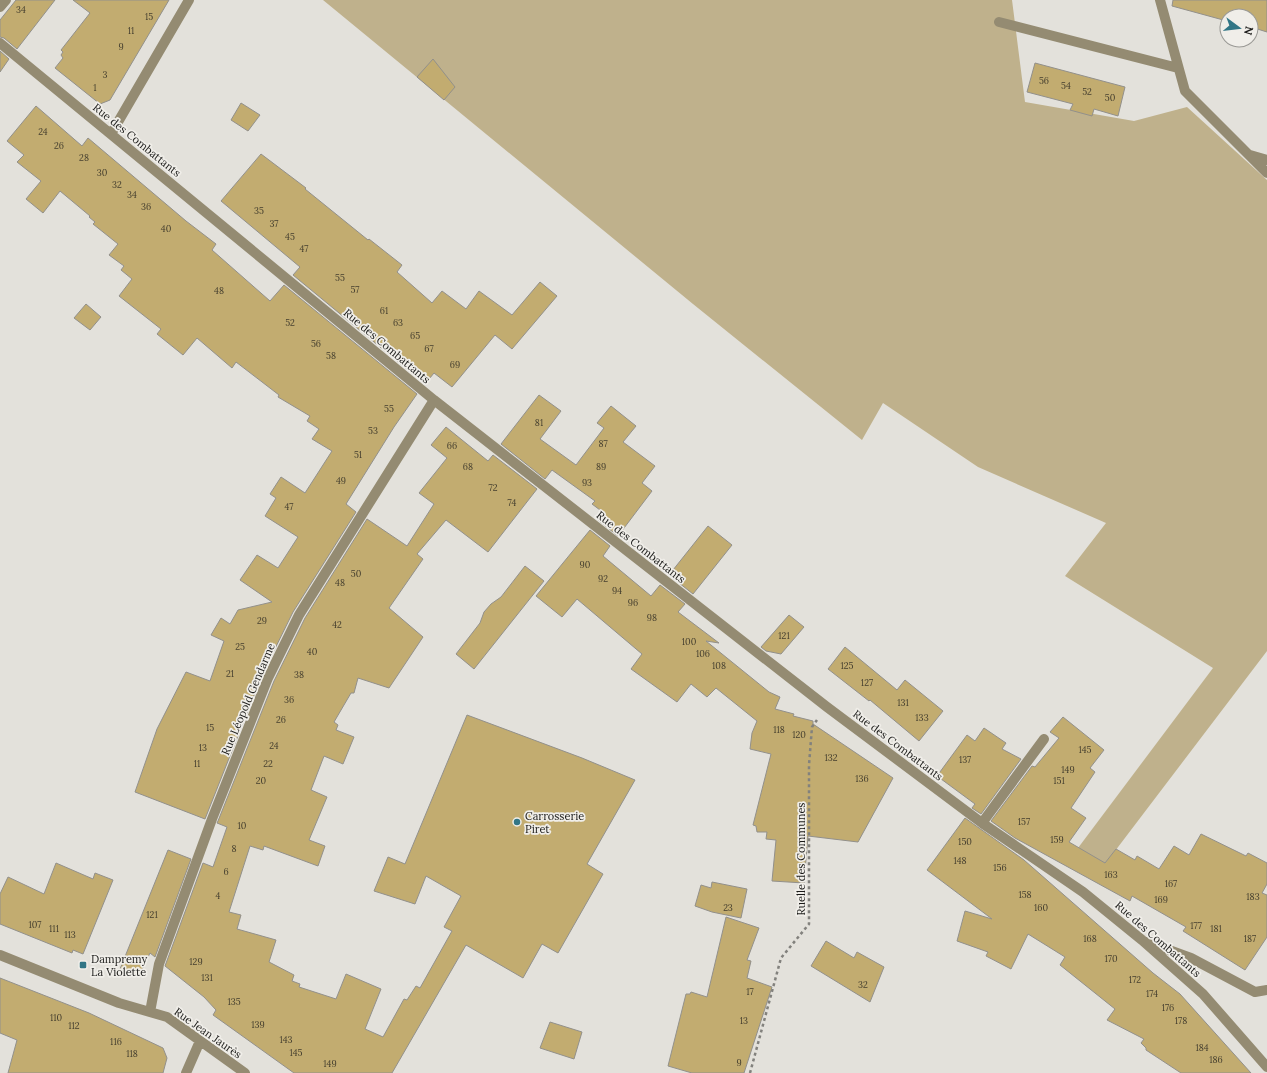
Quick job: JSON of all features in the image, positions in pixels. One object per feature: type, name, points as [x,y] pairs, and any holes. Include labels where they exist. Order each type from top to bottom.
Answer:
[{"type":"street","points":[[0,7],[6,0]]},
{"type":"street","points":[[112,134],[189,0]]},
{"type":"street","points":[[1160,0],[1184,91],[1267,173]]},
{"type":"street","points":[[999,22],[1178,68]]},
{"type":"street","name":"Rue des Combattants","points":[[0,43],[434,400],[827,707],[982,823],[1083,892],[1142,940],[1203,994],[1267,1067]]},
{"type":"street","points":[[1249,155],[1267,160]]},
{"type":"street","name":"Rue Léopold Gendarme","points":[[150,1012],[159,964],[212,819],[268,678],[299,615],[434,400]]},
{"type":"street","points":[[982,823],[1044,739]]},
{"type":"street","points":[[1142,940],[1191,958],[1255,992],[1267,990]]},
{"type":"street","name":"Rue Jean Jaurès","points":[[0,955],[120,1003],[167,1017],[245,1073]]},
{"type":"street","points":[[186,1073],[200,1041]]},
{"type":"path","name":"Ruelle des Communes","points":[[750,1073],[781,958],[809,924],[809,765],[812,727],[827,707]]},
{"type":"shaded area","points":[[323,0],[1012,0],[1025,102],[1134,121],[1187,107],[1267,180],[1267,651],[1093,880],[1066,864],[1213,668],[1065,576],[1106,523],[978,467],[883,403],[862,440],[693,304]]},
{"type":"building","points":[[16,0],[55,0],[17,49],[4,38],[0,37],[0,20]]},
{"type":"building","points":[[73,0],[169,0],[110,100],[100,104],[55,68],[63,58],[61,55],[63,52],[61,50],[90,13]]},
{"type":"building","points":[[1173,0],[1267,0],[1267,32],[1259,30],[1259,8],[1219,8],[1219,19],[1172,6]]},
{"type":"building","points":[[0,51],[9,59],[0,72]]},
{"type":"building","points":[[433,59],[455,87],[444,100],[417,77]]},
{"type":"building","points":[[1035,63],[1125,87],[1118,116],[1094,109],[1092,116],[1070,110],[1073,104],[1027,92]]},
{"type":"building","points":[[241,103],[260,115],[248,131],[231,120]]},
{"type":"building","points":[[36,106],[82,146],[88,138],[186,221],[216,244],[212,250],[270,301],[284,285],[417,394],[394,427],[346,504],[356,512],[293,612],[262,675],[205,819],[135,792],[157,729],[186,672],[210,681],[224,641],[211,635],[221,618],[230,624],[238,610],[272,602],[240,580],[257,555],[278,568],[298,537],[265,516],[276,498],[270,494],[281,477],[305,493],[332,451],[312,439],[319,429],[307,421],[310,416],[278,397],[279,395],[236,362],[232,368],[197,338],[183,355],[157,334],[161,329],[119,296],[132,279],[121,270],[124,266],[109,255],[118,244],[93,224],[95,222],[89,217],[90,216],[60,191],[43,213],[26,199],[41,181],[17,162],[24,155],[7,141]]},
{"type":"building","points":[[261,154],[306,188],[305,189],[368,240],[369,239],[402,265],[397,272],[432,303],[442,291],[466,309],[479,291],[512,315],[540,282],[557,296],[512,349],[495,335],[452,387],[434,373],[425,384],[293,275],[300,267],[221,201]]},
{"type":"building","points":[[86,304],[101,317],[90,330],[74,318]]},
{"type":"building","points":[[539,395],[561,411],[540,439],[576,465],[604,428],[597,423],[611,406],[636,426],[623,442],[655,466],[642,483],[652,491],[618,536],[598,520],[604,513],[592,504],[595,501],[552,470],[545,479],[501,444]]},
{"type":"building","points":[[446,427],[488,461],[493,455],[537,489],[488,552],[446,520],[417,554],[423,559],[389,608],[423,637],[389,688],[358,678],[354,693],[351,693],[334,722],[338,725],[336,730],[354,737],[343,764],[324,756],[311,790],[327,797],[309,840],[325,846],[318,866],[264,846],[263,850],[250,846],[229,912],[241,915],[237,929],[276,940],[269,962],[294,975],[292,981],[300,984],[299,987],[336,999],[346,974],[381,989],[365,1029],[383,1037],[404,999],[407,1000],[416,986],[420,988],[452,931],[444,927],[461,896],[426,876],[415,904],[374,891],[388,857],[405,864],[467,715],[582,758],[635,780],[587,864],[603,874],[558,953],[542,944],[523,978],[466,945],[392,1073],[294,1073],[213,1015],[216,1010],[204,997],[165,966],[203,863],[213,867],[227,827],[217,823],[274,681],[305,618],[367,519],[407,546],[434,504],[419,493],[447,458],[431,445]]},
{"type":"building","points":[[708,526],[732,545],[693,594],[669,575]]},
{"type":"building","points":[[590,530],[610,546],[603,556],[651,596],[660,585],[685,604],[678,612],[719,643],[706,641],[769,692],[780,697],[775,709],[794,714],[793,716],[813,721],[813,724],[893,778],[858,842],[808,836],[804,883],[772,881],[776,840],[766,839],[767,832],[757,832],[756,826],[753,825],[771,754],[750,749],[752,733],[757,721],[716,688],[707,697],[691,684],[677,702],[631,669],[642,654],[577,599],[562,617],[536,596]]},
{"type":"building","points":[[525,566],[544,581],[474,669],[456,654],[480,623],[484,612],[491,604],[501,597]]},
{"type":"building","points":[[789,615],[804,627],[781,654],[766,651],[761,647]]},
{"type":"building","points":[[845,647],[897,690],[905,680],[943,711],[919,741],[870,700],[869,701],[828,669]]},
{"type":"building","points":[[1063,717],[1104,750],[1090,768],[1095,772],[1071,808],[1086,818],[1069,842],[1105,863],[1116,849],[1135,860],[1137,856],[1159,869],[1174,846],[1189,855],[1201,834],[1246,856],[1248,853],[1267,863],[1267,884],[1262,893],[1267,895],[1267,937],[1245,970],[1183,931],[1186,927],[1132,896],[1130,901],[1015,838],[991,821],[1032,766],[1035,767],[1059,738],[1050,732]]},
{"type":"building","points":[[984,728],[1006,743],[1002,749],[1021,759],[981,814],[972,808],[975,804],[937,776],[967,735],[975,741]]},
{"type":"building","points":[[965,818],[1024,860],[1153,973],[1180,994],[1251,1073],[1181,1073],[1146,1050],[1141,1043],[1144,1039],[1107,1020],[1115,1009],[1060,965],[1065,957],[1028,934],[1011,969],[986,956],[988,952],[957,941],[965,911],[992,919],[927,870]]},
{"type":"building","points":[[168,850],[191,859],[155,957],[150,953],[139,976],[120,969]]},
{"type":"building","points":[[56,863],[93,879],[95,873],[113,880],[83,954],[73,950],[72,953],[0,924],[0,894],[8,877],[44,894]]},
{"type":"building","points":[[712,882],[747,889],[741,918],[712,912],[695,906],[701,885],[711,888]]},
{"type":"building","points":[[726,917],[759,928],[747,960],[751,961],[747,978],[772,987],[744,1073],[692,1073],[668,1066],[686,994],[690,994],[691,992],[707,997]]},
{"type":"building","points":[[826,941],[854,958],[857,952],[884,967],[870,1002],[811,966]]},
{"type":"building","points":[[0,978],[89,1013],[163,1048],[167,1058],[163,1073],[8,1073],[17,1040],[0,1033]]},
{"type":"building","points":[[550,1022],[582,1032],[574,1059],[540,1048]]},
{"type":"place","name":"Carrosserie Piret","points":[[517,822]]},
{"type":"place","name":"Dampremy La Violette","points":[[83,965]]}]
